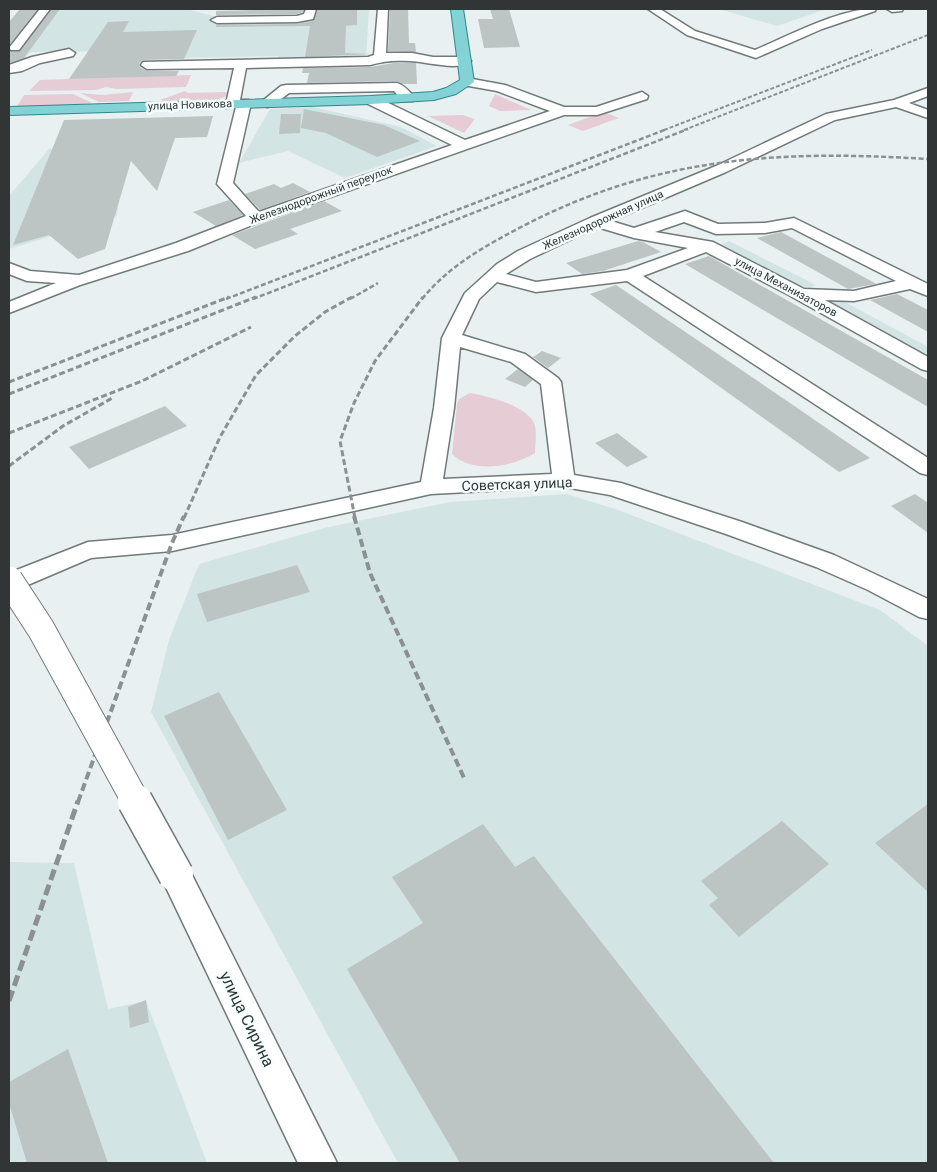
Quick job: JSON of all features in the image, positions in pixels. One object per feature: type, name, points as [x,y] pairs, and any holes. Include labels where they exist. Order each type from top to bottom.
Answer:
[{"type":"main road","points":[[457,9],[467,82]]},
{"type":"main road","name":"улица Новикова","points":[[9,111],[408,98],[434,96],[451,91],[467,82]]},
{"type":"street","points":[[11,50],[45,9]]},
{"type":"street","points":[[217,20],[297,19],[309,16],[311,9]]},
{"type":"street","points":[[380,57],[383,9]]},
{"type":"street","points":[[653,9],[691,33],[756,54],[818,27],[871,9]]},
{"type":"street","points":[[892,9],[898,9]]},
{"type":"street","points":[[9,69],[18,68],[36,60],[69,54]]},
{"type":"street","points":[[147,66],[370,61],[380,57],[412,57],[465,61]]},
{"type":"street","points":[[241,64],[238,104],[225,184],[256,218]]},
{"type":"street","points":[[467,82],[500,88],[563,111],[597,110],[642,96]]},
{"type":"street","points":[[267,103],[286,89],[397,88],[408,98]]},
{"type":"street","name":"Железнодорожная улица","points":[[431,487],[444,408],[451,338],[471,297],[493,276],[524,255],[596,221],[721,169],[831,117],[897,103],[928,92]]},
{"type":"street","name":"улица Новикова","points":[[371,100],[463,145]]},
{"type":"street","points":[[897,103],[928,114]]},
{"type":"street","name":"Железнодорожный переулок","points":[[9,308],[80,280],[182,247],[256,218],[563,111]]},
{"type":"street","points":[[634,233],[685,216],[716,229],[765,228],[794,223],[928,291]]},
{"type":"street","name":"улица Механизаторов","points":[[596,221],[634,233],[707,246],[800,293],[928,364]]},
{"type":"street","points":[[493,276],[536,288],[630,276],[707,246]]},
{"type":"street","name":"Железнодорожный переулок","points":[[9,268],[27,276],[80,280]]},
{"type":"street","points":[[630,276],[928,468]]},
{"type":"street","points":[[800,293],[854,296],[912,283]]},
{"type":"street","points":[[451,338],[518,358],[551,382],[564,480]]},
{"type":"street","name":"Советская улица","points":[[9,584],[30,573],[88,550],[172,543],[431,487],[564,480],[612,488],[734,528],[825,562],[925,604]]},
{"type":"street","name":"улица Сирина","points":[[9,580],[41,629],[176,875],[318,1163]]},
{"type":"shaded area","points":[[20,9],[186,9],[213,16],[301,14],[302,9],[369,9],[366,58],[279,60],[278,56],[122,59],[125,51],[30,52],[21,63],[9,64],[9,38],[12,34],[9,34],[9,22]]},
{"type":"shaded area","points":[[719,9],[826,9],[777,26]]},
{"type":"shaded area","points":[[191,75],[186,87],[116,89],[106,87],[96,90],[29,91],[40,80]]},
{"type":"shaded area","points":[[185,91],[188,93],[225,92],[229,93],[229,95],[195,103],[177,103],[160,100]]},
{"type":"shaded area","points":[[133,92],[129,101],[99,102],[80,93],[103,95]]},
{"type":"shaded area","points":[[73,94],[92,103],[63,107],[16,108],[24,95]]},
{"type":"shaded area","points":[[495,94],[531,110],[500,111],[489,106]]},
{"type":"shaded area","points":[[313,107],[401,127],[437,146],[345,178],[288,151],[239,163],[270,109]]},
{"type":"shaded area","points":[[604,112],[619,118],[583,131],[568,125]]},
{"type":"shaded area","points":[[463,115],[475,119],[464,133],[428,116]]},
{"type":"shaded area","points":[[124,145],[117,216],[9,249],[9,196],[49,149]]},
{"type":"shaded area","points":[[729,241],[816,285],[805,290],[719,245]]},
{"type":"shaded area","points":[[834,296],[928,347],[928,361],[821,302]]},
{"type":"shaded area","points":[[470,393],[507,403],[525,413],[535,426],[535,453],[516,462],[493,466],[470,464],[452,454],[457,404],[459,399]]},
{"type":"shaded area","points":[[567,494],[618,510],[880,610],[928,646],[928,1163],[398,1163],[151,712],[169,640],[199,564],[324,528],[450,502]]},
{"type":"shaded area","points":[[9,862],[74,863],[108,1009],[146,1001],[207,1163],[9,1163]]},
{"type":"building","points":[[20,9],[38,9],[9,45],[9,22]]},
{"type":"building","points":[[52,9],[60,9],[24,58],[9,63],[9,50],[20,51]]},
{"type":"building","points":[[304,9],[303,12],[297,14],[216,15],[216,11]]},
{"type":"building","points":[[318,9],[357,9],[357,25],[346,26],[345,53],[372,54],[305,57],[310,26],[216,27],[216,25],[297,24],[313,21]]},
{"type":"building","points":[[390,9],[408,9],[409,43],[415,43],[416,52],[388,51]]},
{"type":"building","points":[[490,9],[509,9],[520,47],[484,48],[478,19],[493,19]]},
{"type":"building","points":[[129,21],[123,32],[197,30],[184,59],[143,60],[139,64],[140,67],[147,71],[179,71],[176,76],[69,79],[108,22]]},
{"type":"building","points":[[394,63],[416,63],[417,84],[404,84],[397,81],[307,83],[309,73],[302,73],[303,68],[370,67]]},
{"type":"building","points":[[304,109],[384,125],[420,141],[377,157],[326,133],[301,128]]},
{"type":"building","points":[[281,114],[301,114],[300,133],[279,134]]},
{"type":"building","points":[[213,116],[207,137],[175,138],[157,191],[131,161],[105,249],[78,259],[49,235],[13,245],[64,120]]},
{"type":"building","points":[[293,183],[310,192],[260,210],[245,194],[274,184],[281,188]]},
{"type":"building","points":[[229,200],[243,215],[216,226],[193,212]]},
{"type":"building","points":[[324,201],[342,211],[290,229],[298,234],[255,249],[232,235]]},
{"type":"building","points":[[781,232],[876,284],[848,289],[757,238]]},
{"type":"building","points":[[638,241],[661,252],[603,271],[582,274],[566,263]]},
{"type":"building","points":[[709,256],[928,380],[928,407],[685,264]]},
{"type":"building","points":[[616,285],[870,458],[839,472],[590,294]]},
{"type":"building","points":[[897,294],[928,310],[928,332],[870,300]]},
{"type":"building","points":[[542,351],[561,358],[548,368],[533,357]]},
{"type":"building","points":[[518,369],[533,380],[525,387],[505,379]]},
{"type":"building","points":[[165,406],[187,426],[89,469],[69,447]]},
{"type":"building","points":[[617,433],[648,457],[627,467],[595,443]]},
{"type":"building","points":[[915,494],[928,503],[928,533],[891,506]]},
{"type":"building","points":[[297,565],[310,592],[207,622],[197,594]]},
{"type":"building","points":[[219,692],[287,810],[228,840],[164,716]]},
{"type":"building","points":[[928,804],[928,892],[875,843]]},
{"type":"building","points":[[782,821],[829,864],[739,937],[709,905],[718,898],[701,881]]},
{"type":"building","points":[[483,824],[515,867],[534,856],[774,1163],[460,1163],[347,969],[423,923],[392,877]]},
{"type":"building","points":[[146,1000],[149,1022],[130,1028],[128,1007]]},
{"type":"building","points":[[68,1049],[108,1163],[27,1163],[9,1103],[9,1082]]},
{"type":"railway","points":[[684,130],[928,35]]},
{"type":"railway","points":[[664,130],[872,50]]},
{"type":"railway","points":[[226,299],[667,129]]},
{"type":"railway","points":[[253,299],[688,129]]},
{"type":"railway","points":[[422,299],[456,266],[495,241],[573,203],[622,185],[671,172],[720,163],[770,158],[873,156],[928,159]]},
{"type":"railway","points":[[350,299],[378,283]]},
{"type":"railway","points":[[9,382],[229,297]]},
{"type":"railway","points":[[9,394],[256,297]]},
{"type":"railway","points":[[184,518],[220,437],[256,375],[295,336],[325,312],[352,297]]},
{"type":"railway","points":[[355,518],[340,441],[354,403],[375,361],[423,297]]},
{"type":"railway","points":[[9,433],[142,381],[251,327]]},
{"type":"railway","points":[[9,466],[63,426],[114,397]]},
{"type":"railway","points":[[78,802],[172,543],[184,516]]},
{"type":"railway","points":[[354,516],[370,573],[465,780]]},
{"type":"railway","points":[[9,1001],[78,801]]}]
